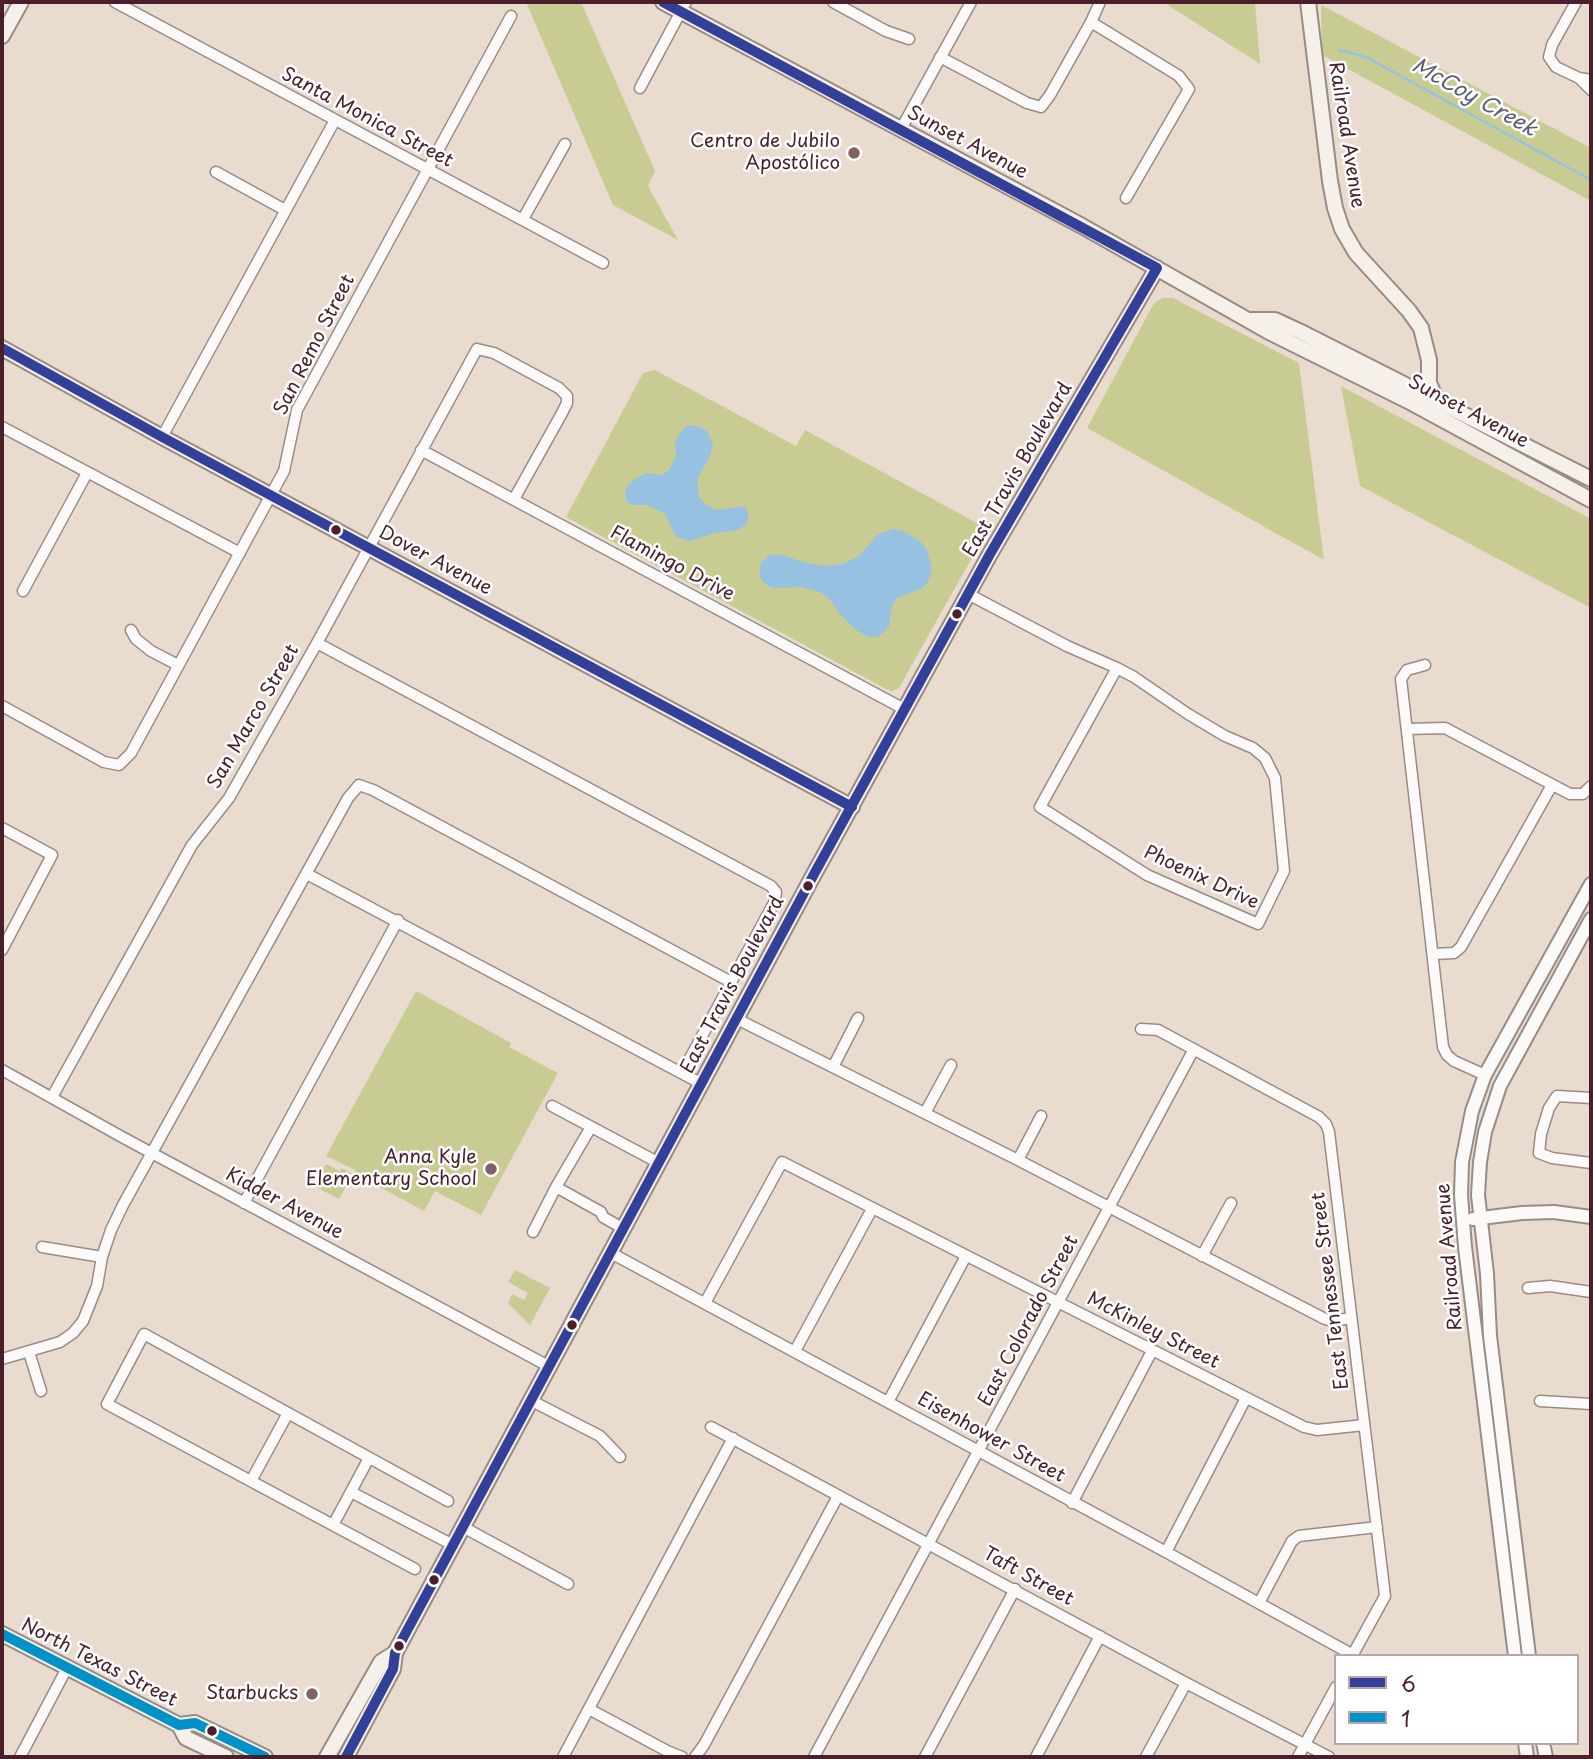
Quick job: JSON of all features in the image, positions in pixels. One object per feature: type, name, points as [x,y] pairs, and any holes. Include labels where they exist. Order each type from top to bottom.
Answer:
[{"type":"main road","points":[[2,36],[21,2]]},
{"type":"main road","name":"Sunset Avenue","points":[[663,2],[683,7],[1251,320],[1415,398],[1591,500]]},
{"type":"main road","name":"Railroad Avenue","points":[[1308,2],[1329,181],[1335,208],[1342,229],[1356,253],[1421,328],[1429,360],[1429,383],[1437,401]]},
{"type":"main road","name":"East Travis Boulevard","points":[[346,1757],[393,1669],[395,1653],[904,709],[1157,268]]},
{"type":"main road","name":"Dover Avenue","points":[[2,348],[162,438],[852,807]]},
{"type":"main road","points":[[1415,398],[1428,370]]},
{"type":"main road","name":"Sunset Avenue","points":[[1415,398],[1437,401],[1591,479]]},
{"type":"main road","name":"North Texas Street","points":[[2,1634],[179,1725],[195,1723],[265,1757]]},
{"type":"main road","name":"East Travis Boulevard","points":[[327,1757],[381,1662],[395,1653]]},
{"type":"main road","name":"North Texas Street","points":[[179,1725],[186,1738],[226,1757]]},
{"type":"street","name":"Santa Monica Street","points":[[115,2],[603,263]]},
{"type":"street","points":[[833,2],[886,31],[909,39]]},
{"type":"street","points":[[901,129],[971,2]]},
{"type":"street","points":[[940,57],[1027,103],[1041,107],[1100,2]]},
{"type":"street","points":[[1576,2],[1552,44],[1549,57],[1556,67],[1578,78],[1591,80]]},
{"type":"street","points":[[640,88],[683,7]]},
{"type":"street","name":"San Remo Street","points":[[2,706],[104,762],[120,765],[131,752],[284,471],[297,410],[511,16]]},
{"type":"street","points":[[1091,22],[1179,76],[1189,89],[1126,198]]},
{"type":"street","points":[[1578,78],[1591,90]]},
{"type":"street","points":[[162,438],[335,120]]},
{"type":"street","points":[[523,219],[565,144]]},
{"type":"street","points":[[216,172],[285,210]]},
{"type":"street","name":"San Marco Street","points":[[52,1097],[192,845],[229,798],[477,349],[494,353],[559,388],[567,396],[562,413],[514,499]]},
{"type":"street","points":[[2,427],[240,553]]},
{"type":"street","name":"Flamingo Drive","points":[[421,450],[904,709]]},
{"type":"street","points":[[23,591],[88,472]]},
{"type":"street","name":"Phoenix Drive","points":[[968,594],[1067,646],[1117,668],[1134,677],[1188,714],[1225,736],[1253,748],[1265,758],[1275,778],[1284,871],[1258,924],[1147,875],[1040,807],[1117,668]]},
{"type":"street","points":[[131,630],[136,639],[178,665]]},
{"type":"street","name":"East Travis Boulevard","points":[[317,643],[759,880],[776,892],[775,901],[682,1073]]},
{"type":"street","points":[[1425,666],[1407,670],[1401,679],[1443,1047],[1454,1062],[1486,1075]]},
{"type":"street","points":[[1407,729],[1445,728],[1578,796],[1587,792],[1591,786]]},
{"type":"street","points":[[2,1359],[60,1342],[73,1334],[83,1321],[97,1286],[110,1230],[348,798],[359,785],[731,982]]},
{"type":"street","points":[[1434,954],[1454,953],[1461,947],[1552,785]]},
{"type":"street","points":[[2,828],[52,855],[2,950]]},
{"type":"street","points":[[307,874],[398,920],[702,1084]]},
{"type":"street","name":"Railroad Avenue","points":[[1515,1654],[1462,1221],[1462,1162],[1472,1111],[1486,1075],[1591,884]]},
{"type":"street","name":"Railroad Avenue","points":[[1529,1654],[1492,1349],[1480,1219],[1480,1162],[1496,1094],[1591,919]]},
{"type":"street","points":[[244,1203],[398,920]]},
{"type":"street","points":[[833,1067],[859,1018]]},
{"type":"street","points":[[737,1019],[1018,1160],[1325,1319],[1333,1321],[1351,1318]]},
{"type":"street","name":"East Tennessee Street","points":[[1141,1029],[1158,1030],[1319,1117],[1329,1132],[1385,1596],[1353,1654]]},
{"type":"street","name":"East Colorado Street","points":[[814,1757],[1194,1049]]},
{"type":"street","points":[[925,1113],[951,1065]]},
{"type":"street","name":"Kidder Avenue","points":[[2,1070],[550,1367]]},
{"type":"street","points":[[1591,1098],[1557,1096],[1549,1108],[1541,1134],[1539,1153],[1552,1158],[1591,1163]]},
{"type":"street","points":[[552,1106],[659,1163]]},
{"type":"street","points":[[1018,1160],[1041,1116]]},
{"type":"street","points":[[533,1232],[591,1127]]},
{"type":"street","name":"McKinley Street","points":[[705,1303],[782,1162],[1310,1430],[1364,1425]]},
{"type":"street","points":[[556,1187],[601,1212],[603,1217],[624,1229]]},
{"type":"street","points":[[1202,1256],[1231,1203]]},
{"type":"street","points":[[795,1351],[872,1209]]},
{"type":"street","points":[[1462,1221],[1553,1212],[1591,1217]]},
{"type":"street","points":[[42,1247],[102,1257]]},
{"type":"street","name":"Eisenhower Street","points":[[611,1253],[1166,1552],[1348,1654]]},
{"type":"street","points":[[888,1402],[966,1256]]},
{"type":"street","points":[[1528,1288],[1550,1286],[1591,1292]]},
{"type":"street","points":[[415,1569],[107,1404],[144,1334],[448,1501]]},
{"type":"street","points":[[1072,1503],[1153,1351]]},
{"type":"street","points":[[29,1352],[41,1391]]},
{"type":"street","points":[[1166,1552],[1246,1398]]},
{"type":"street","points":[[532,1401],[600,1436],[620,1457]]},
{"type":"street","points":[[1540,1401],[1591,1404]]},
{"type":"street","points":[[251,1481],[288,1413]]},
{"type":"street","name":"Taft Street","points":[[711,1427],[1329,1757]]},
{"type":"street","points":[[563,1757],[733,1438]]},
{"type":"street","points":[[333,1525],[369,1458]]},
{"type":"street","points":[[351,1492],[453,1545]]},
{"type":"street","points":[[695,1757],[705,1745],[838,1496]]},
{"type":"street","points":[[463,1527],[568,1584]]},
{"type":"street","points":[[1259,1603],[1292,1542],[1300,1536],[1377,1527]]},
{"type":"street","points":[[925,1757],[1015,1589]]},
{"type":"street","points":[[1036,1757],[1100,1636]]},
{"type":"street","points":[[20,1757],[67,1668]]},
{"type":"street","points":[[1146,1757],[1186,1683]]},
{"type":"street","points":[[1298,1757],[1334,1691]]},
{"type":"street","points":[[589,1709],[682,1757]]},
{"type":"green space","points":[[526,2],[581,2],[655,171],[648,186],[678,240],[613,205]]},
{"type":"green space","points":[[1163,2],[1255,2],[1260,64]]},
{"type":"green space","points":[[1321,5],[1591,148],[1591,201],[1322,55]]},
{"type":"green space","points":[[1163,298],[1173,298],[1299,363],[1324,560],[1087,428],[1154,303]]},
{"type":"green space","points":[[655,370],[796,446],[805,430],[988,529],[899,688],[893,691],[886,689],[566,517],[643,373]]},
{"type":"green space","points":[[1341,386],[1591,519],[1591,608],[1360,486]]},
{"type":"green space","points":[[416,991],[511,1043],[509,1047],[558,1073],[481,1215],[435,1191],[424,1211],[326,1156]]},
{"type":"green space","points":[[326,1164],[353,1174],[339,1199],[314,1186]]},
{"type":"green space","points":[[515,1270],[550,1288],[530,1325],[508,1303],[512,1294],[524,1300],[528,1293],[508,1282]]},
{"type":"water","points":[[694,425],[707,430],[713,444],[710,456],[697,479],[699,497],[706,505],[716,510],[744,506],[749,515],[746,524],[738,530],[715,533],[690,541],[676,537],[665,514],[648,505],[632,505],[626,501],[625,494],[628,485],[636,478],[647,473],[662,475],[669,470],[676,455],[675,442],[685,427]]},
{"type":"water","points":[[894,529],[904,531],[921,542],[927,550],[932,570],[928,582],[921,589],[897,598],[892,606],[889,627],[878,637],[868,637],[856,630],[820,592],[802,587],[773,588],[765,584],[760,577],[760,564],[768,556],[779,554],[824,566],[843,564],[859,556],[878,534]]},
{"type":"waterway","name":"McCoy Creek","points":[[1339,50],[1366,57],[1591,180]]},
{"type":"transit line","name":"6","points":[[346,1757],[393,1669],[395,1653],[813,876],[990,554],[1157,268],[663,2]]},
{"type":"transit line","name":"6","points":[[2,348],[162,437],[852,807]]},
{"type":"transit line","name":"1","points":[[2,1634],[179,1725],[195,1723],[265,1757]]},
{"type":"place","name":"Centro de Jubilo Apostólico","points":[[854,153]]},
{"type":"place","name":"Anna Kyle Elementary School","points":[[491,1169]]},
{"type":"place","name":"Starbucks","points":[[312,1694]]}]
